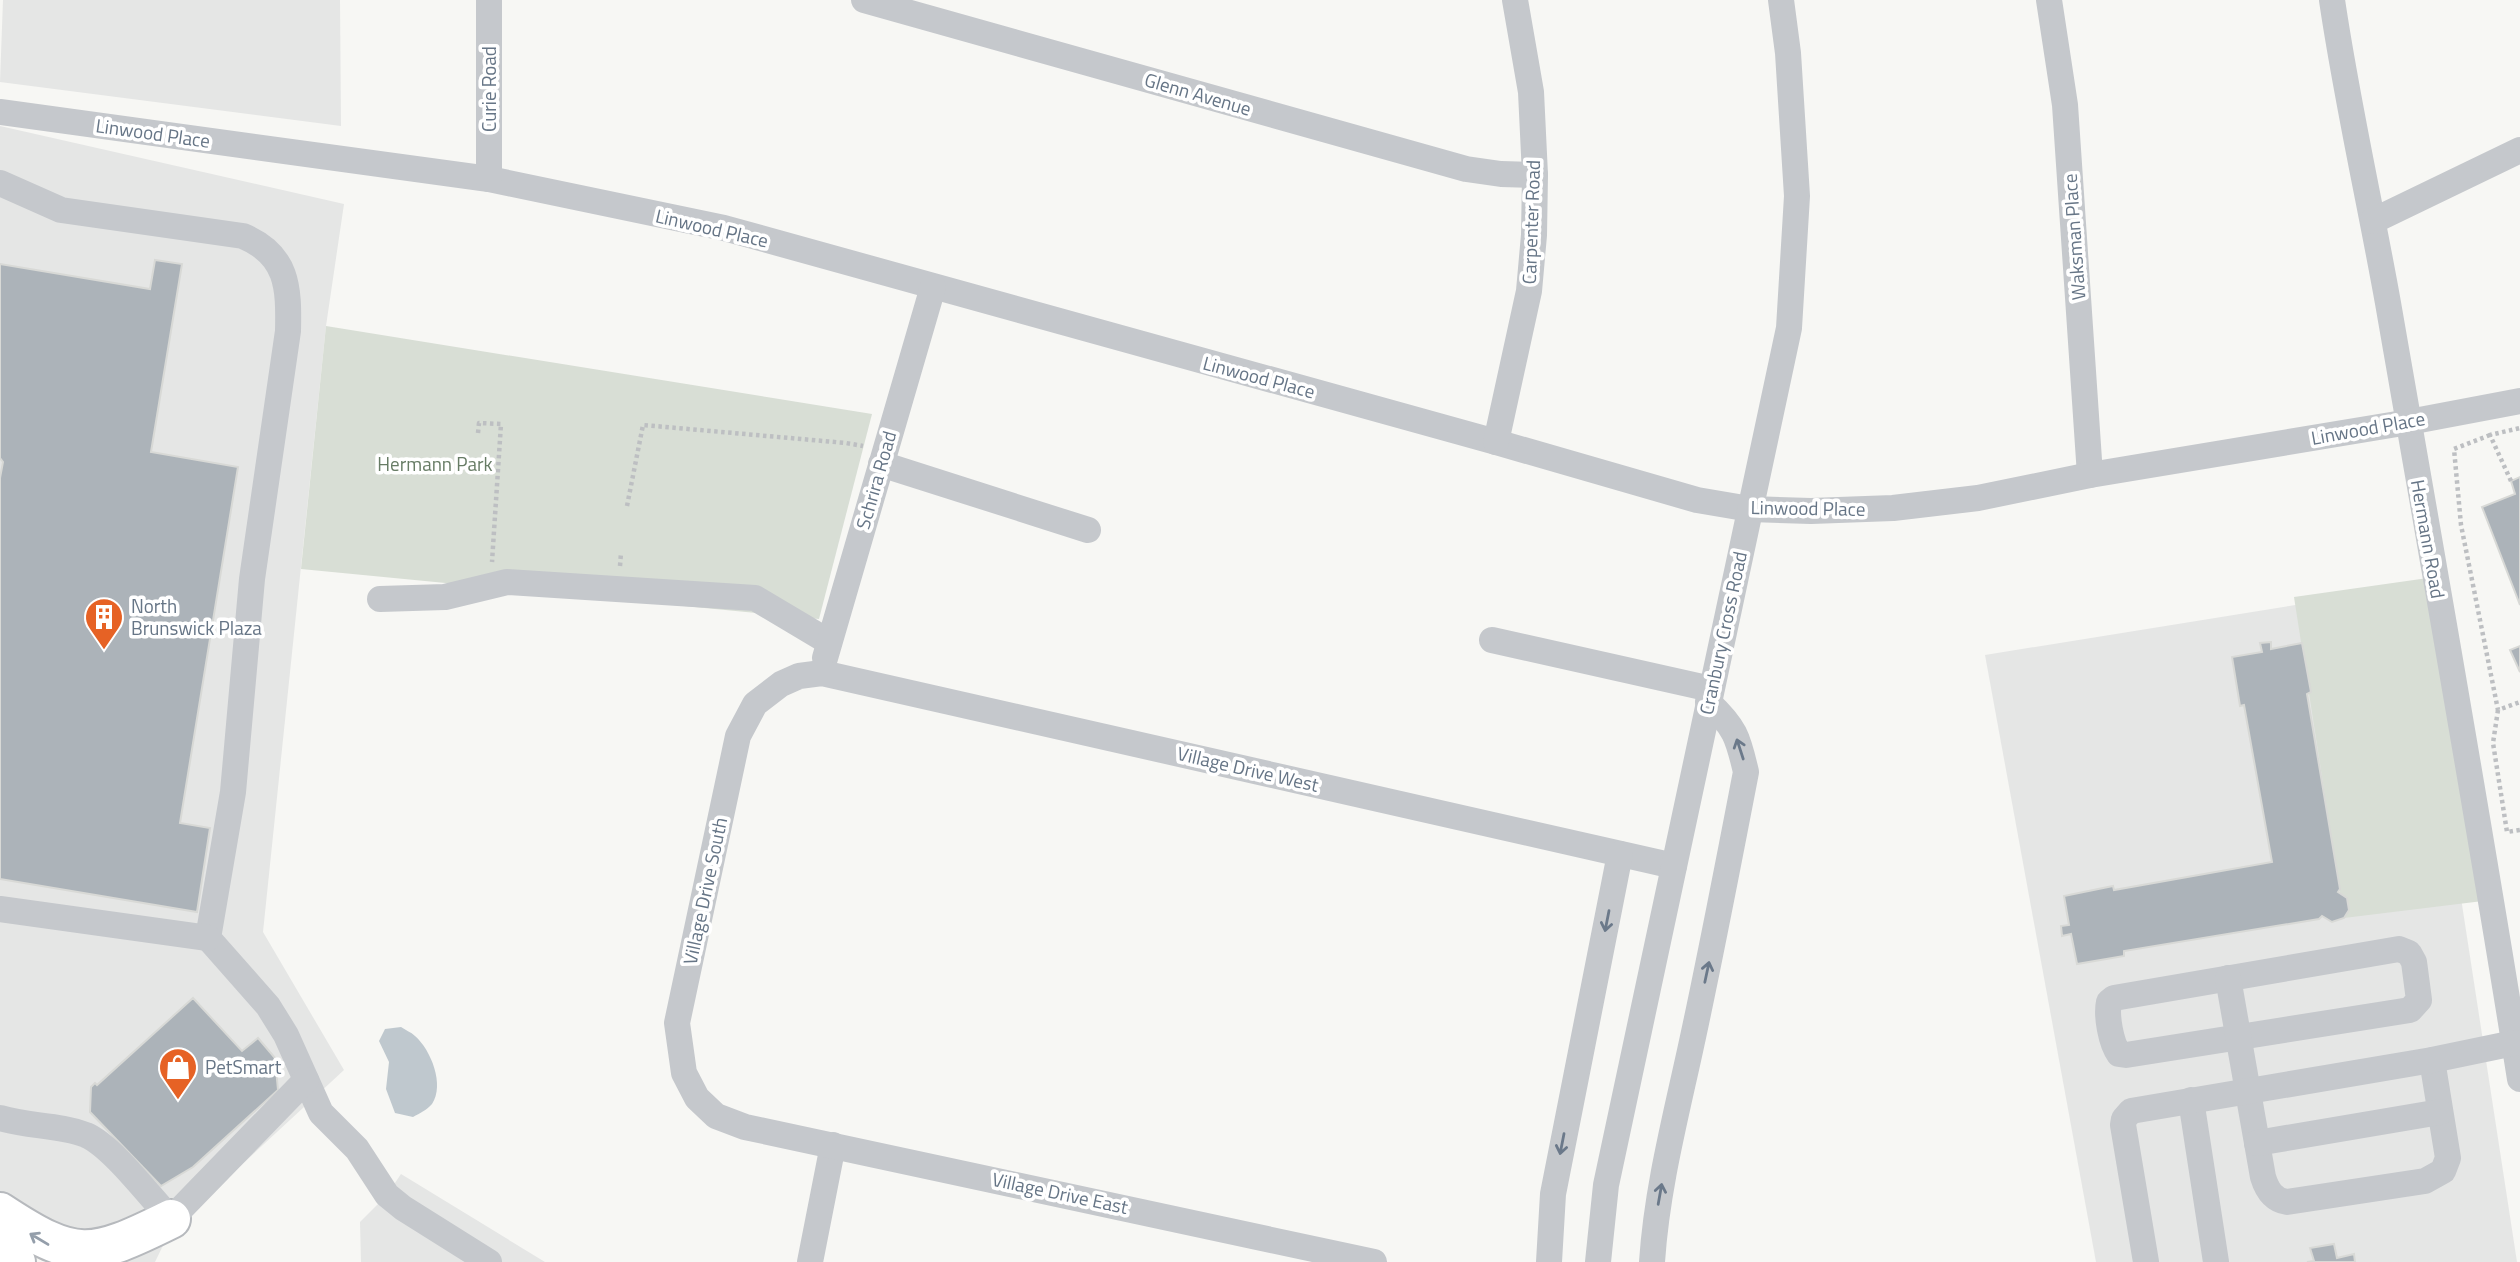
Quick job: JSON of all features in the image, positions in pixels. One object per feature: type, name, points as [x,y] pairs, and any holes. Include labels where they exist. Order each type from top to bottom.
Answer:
[{"type":"highway","points":[[0,1212],[53,1247],[74,1252],[111,1248],[171,1219]]},
{"type":"highway","points":[[140,1262],[171,1219]]},
{"type":"highway","points":[[0,1245],[16,1262]]},
{"type":"street","name":"Curie Road","points":[[489,0],[489,179]]},
{"type":"street","name":"Glenn Avenue","points":[[864,0],[1466,169],[1535,175]]},
{"type":"street","name":"Carpenter Road","points":[[1496,442],[1530,291],[1535,175],[1531,92],[1515,0]]},
{"type":"street","name":"Cranbury Cross Road","points":[[1598,1262],[1606,1185],[1788,328],[1797,196],[1788,53],[1780,0]]},
{"type":"street","name":"Waksman Place","points":[[2049,0],[2065,105],[2090,475]]},
{"type":"street","name":"Hermann Road","points":[[2332,0],[2409,422],[2520,1079]]},
{"type":"street","name":"Linwood Place","points":[[0,111],[489,179],[724,228],[1697,500],[1750,509],[1811,511],[1893,508],[1978,498],[2090,475],[2520,401]]},
{"type":"street","points":[[2373,221],[2520,150]]},
{"type":"street","points":[[0,183],[61,210],[243,236],[262,244],[275,257],[284,278],[289,306],[288,331],[252,579],[233,792],[208,938]]},
{"type":"street","name":"Schrira Road","points":[[821,673],[871,461],[933,287]]},
{"type":"street","points":[[871,461],[1088,530]]},
{"type":"street","points":[[380,599],[445,597],[507,582],[755,598],[829,642]]},
{"type":"street","points":[[1492,639],[1710,696],[1729,721],[1740,746],[1746,772],[1663,1175],[1655,1221],[1652,1262]]},
{"type":"street","name":"Village Drive West","points":[[821,673],[1674,866]]},
{"type":"street","name":"Village Drive South","points":[[745,1127],[716,1116],[697,1098],[684,1073],[677,1023],[738,736],[755,704],[772,691],[799,676],[821,673]]},
{"type":"street","points":[[1549,1262],[1552,1194],[1620,854]]},
{"type":"street","points":[[0,909],[121,928],[208,938],[268,1006],[286,1035],[321,1112],[357,1149],[387,1195],[489,1262]]},
{"type":"street","points":[[2399,949],[2409,953],[2414,962],[2419,1000],[2410,1010],[2239,1038],[2123,1056],[2114,1046],[2107,1009],[2109,1002],[2115,998],[2399,949]]},
{"type":"street","points":[[2228,978],[2265,1184],[2274,1198],[2280,1201],[2425,1181],[2438,1176],[2447,1166],[2448,1158],[2432,1060]]},
{"type":"street","points":[[2146,1262],[2123,1125],[2124,1119],[2136,1109],[2432,1060],[2514,1043]]},
{"type":"street","points":[[0,1118],[88,1136],[108,1151],[171,1219],[306,1080]]},
{"type":"street","points":[[2191,1100],[2216,1262]]},
{"type":"street","points":[[2257,1143],[2440,1112]]},
{"type":"street","name":"Village Drive East","points":[[745,1127],[1374,1262]]},
{"type":"street","points":[[810,1262],[832,1145]]},
{"type":"path","points":[[478,433],[479,423],[501,424],[492,566]]},
{"type":"path","points":[[627,506],[643,425],[846,443],[864,446],[871,461]]},
{"type":"path","points":[[2520,428],[2490,435],[2454,449],[2461,525],[2498,710],[2493,743],[2507,832],[2520,830]]},
{"type":"path","points":[[2490,435],[2511,481]]},
{"type":"path","points":[[2498,710],[2520,702]]},
{"type":"shaded area","points":[[3,0],[340,0],[341,126],[0,82]]},
{"type":"shaded area","name":"North Brunswick Plaza","points":[[0,126],[344,204],[326,326],[263,932],[344,1070],[170,1231],[155,1262],[63,1262],[0,1197]]},
{"type":"shaded area","points":[[2413,586],[2517,1262],[2096,1262],[1985,655]]},
{"type":"shaded area","points":[[401,1027],[421,1042],[431,1059],[437,1078],[436,1096],[432,1104],[413,1117],[395,1113],[386,1089],[389,1062],[379,1041],[385,1029]]},
{"type":"shaded area","points":[[401,1174],[545,1262],[361,1262],[360,1222],[387,1195]]},
{"type":"green space","name":"Hermann Park","points":[[326,326],[872,414],[819,619],[301,569]]},
{"type":"green space","points":[[2435,577],[2491,900],[2344,918],[2294,597]]},
{"type":"building","name":"North Brunswick Plaza","points":[[155,260],[182,264],[151,452],[238,467],[180,823],[210,828],[197,912],[0,879],[0,478],[3,462],[0,458],[0,264],[150,289]]},
{"type":"building","points":[[2520,477],[2520,605],[2482,507],[2515,494],[2511,481]]},
{"type":"building","points":[[2271,642],[2271,649],[2302,643],[2311,692],[2307,694],[2340,889],[2338,892],[2347,898],[2349,910],[2344,918],[2332,922],[2322,916],[2319,919],[2124,951],[2124,956],[2077,964],[2071,934],[2062,936],[2061,926],[2069,925],[2064,896],[2113,886],[2114,890],[2272,862],[2244,705],[2240,706],[2232,657],[2262,652],[2260,643]]},
{"type":"building","points":[[2520,646],[2520,672],[2510,650]]},
{"type":"building","name":"PetSmart","points":[[193,998],[242,1051],[258,1038],[275,1058],[278,1090],[193,1167],[161,1186],[90,1112],[91,1087],[95,1083],[97,1085]]},
{"type":"building","points":[[2334,1244],[2337,1258],[2354,1254],[2355,1262],[2307,1262],[2314,1261],[2310,1248]]},
{"type":"place","name":"North Brunswick Plaza","points":[[104,651]]},
{"type":"place","name":"PetSmart","points":[[178,1101]]}]
